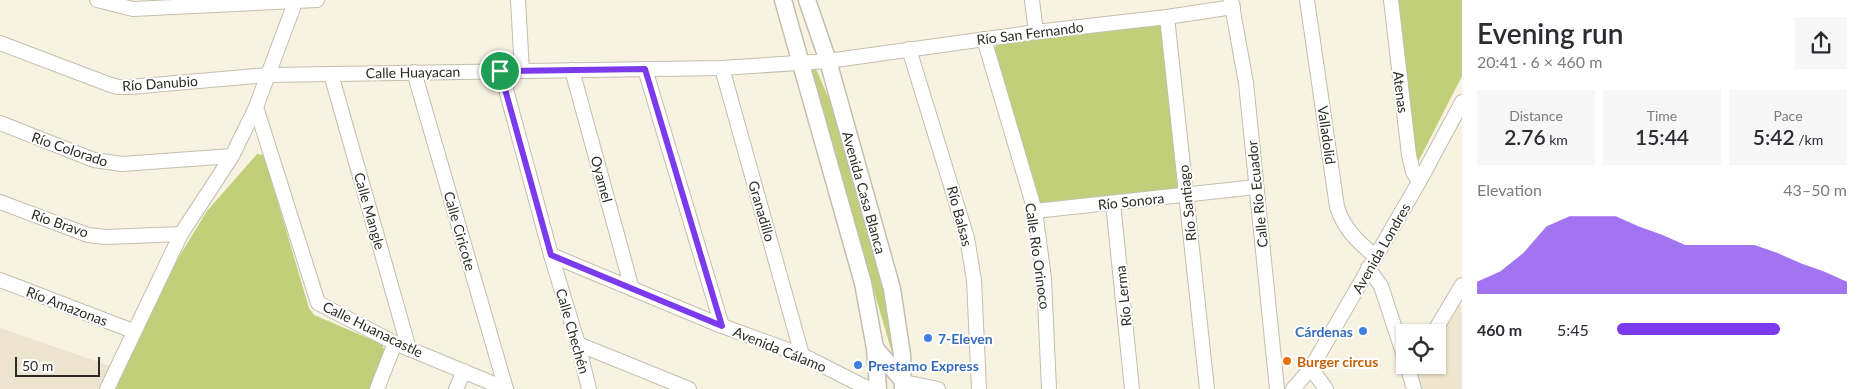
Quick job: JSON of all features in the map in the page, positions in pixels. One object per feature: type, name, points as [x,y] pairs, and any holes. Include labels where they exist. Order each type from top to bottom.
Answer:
[{"type":"street","points":[[97,0],[118,3],[133,9],[219,2],[317,0]]},
{"type":"street","points":[[107,389],[133,331],[181,234],[232,156],[256,107],[296,0]]},
{"type":"street","points":[[518,0],[522,71]]},
{"type":"street","name":"Avenida Casa Blanca","points":[[783,0],[863,283],[875,348],[878,389]]},
{"type":"street","name":"Avenida Casa Blanca","points":[[807,0],[828,61],[892,289],[898,321],[900,387]]},
{"type":"street","points":[[1032,0],[1036,32]]},
{"type":"street","name":"Valladolid","points":[[1307,0],[1337,207],[1347,230],[1372,262],[1396,332]]},
{"type":"street","name":"Atenas","points":[[1391,0],[1409,155],[1413,172],[1419,182]]},
{"type":"street","name":"Río San Fernando","points":[[828,61],[1036,32],[1167,17],[1232,3]]},
{"type":"street","name":"Calle Río Ecuador","points":[[1232,3],[1246,83],[1277,389]]},
{"type":"street","name":"Río Santiago","points":[[1167,17],[1207,389]]},
{"type":"street","name":"Calle Río Orinoco","points":[[984,39],[1035,211],[1044,278],[1050,389]]},
{"type":"street","name":"Río Danubio","points":[[0,43],[118,87],[268,75]]},
{"type":"street","name":"Río Balsas","points":[[909,49],[967,238],[974,280],[979,389]]},
{"type":"street","name":"Calle Huayacan","points":[[268,75],[722,68],[828,61]]},
{"type":"street","name":"Granadillo","points":[[722,68],[802,355]]},
{"type":"street","points":[[645,69],[722,326]]},
{"type":"street","name":"Oyamel","points":[[572,70],[632,289]]},
{"type":"street","name":"Calle Chechén","points":[[500,71],[551,255],[578,344],[588,389]]},
{"type":"street","name":"Calle Ciricote","points":[[414,72],[506,389]]},
{"type":"street","name":"Calle Mangle","points":[[331,74],[410,349]]},
{"type":"street","name":"Avenida Londres","points":[[1296,388],[1311,368],[1419,182],[1462,102]]},
{"type":"street","name":"Calle Huanacastle","points":[[256,107],[317,300],[323,306],[396,343],[506,389]]},
{"type":"street","name":"Río Colorado","points":[[0,123],[94,160],[107,163],[122,164],[232,156]]},
{"type":"street","name":"Río Sonora","points":[[1035,211],[1256,187]]},
{"type":"street","name":"Río Bravo","points":[[0,202],[88,235],[106,237],[181,234]]},
{"type":"street","name":"Río Lerma","points":[[1113,203],[1132,389]]},
{"type":"street","name":"Avenida Cálamo","points":[[551,255],[722,326],[802,355],[869,389]]},
{"type":"street","name":"Río Amazonas","points":[[0,280],[133,331]]},
{"type":"street","points":[[1439,324],[1462,286]]},
{"type":"street","points":[[377,389],[396,343]]},
{"type":"street","points":[[578,344],[689,389]]},
{"type":"street","points":[[875,348],[900,387],[938,389]]},
{"type":"street","points":[[1311,368],[1326,389]]},
{"type":"street","points":[[456,389],[464,371]]},
{"type":"street","points":[[1412,374],[1414,389]]},
{"type":"shaded area","points":[[1460,303],[1462,311],[1462,389],[1417,389],[1415,379],[1418,374],[1446,374],[1445,324],[1455,305]]},
{"type":"shaded area","points":[[0,328],[119,369],[109,389],[0,389]]},
{"type":"green space","points":[[1397,0],[1462,0],[1462,76],[1414,170]]},
{"type":"green space","points":[[1157,22],[1164,27],[1180,185],[1176,190],[1043,204],[1038,200],[993,51],[997,44]]},
{"type":"green space","points":[[816,69],[838,120],[888,300],[893,356],[810,72]]},
{"type":"green space","points":[[257,154],[264,155],[309,308],[314,315],[382,344],[385,352],[369,389],[112,389],[177,260],[207,211]]},
{"type":"place","name":"Cárdenas","points":[[1363,331]]},
{"type":"place","name":"7-Eleven","points":[[928,338]]},
{"type":"place","name":"Burger circus","points":[[1287,361]]},
{"type":"place","name":"Prestamo Express","points":[[858,365]]},
{"type":"route","points":[[645,69],[722,326],[551,255],[500,71],[645,69]]}]
